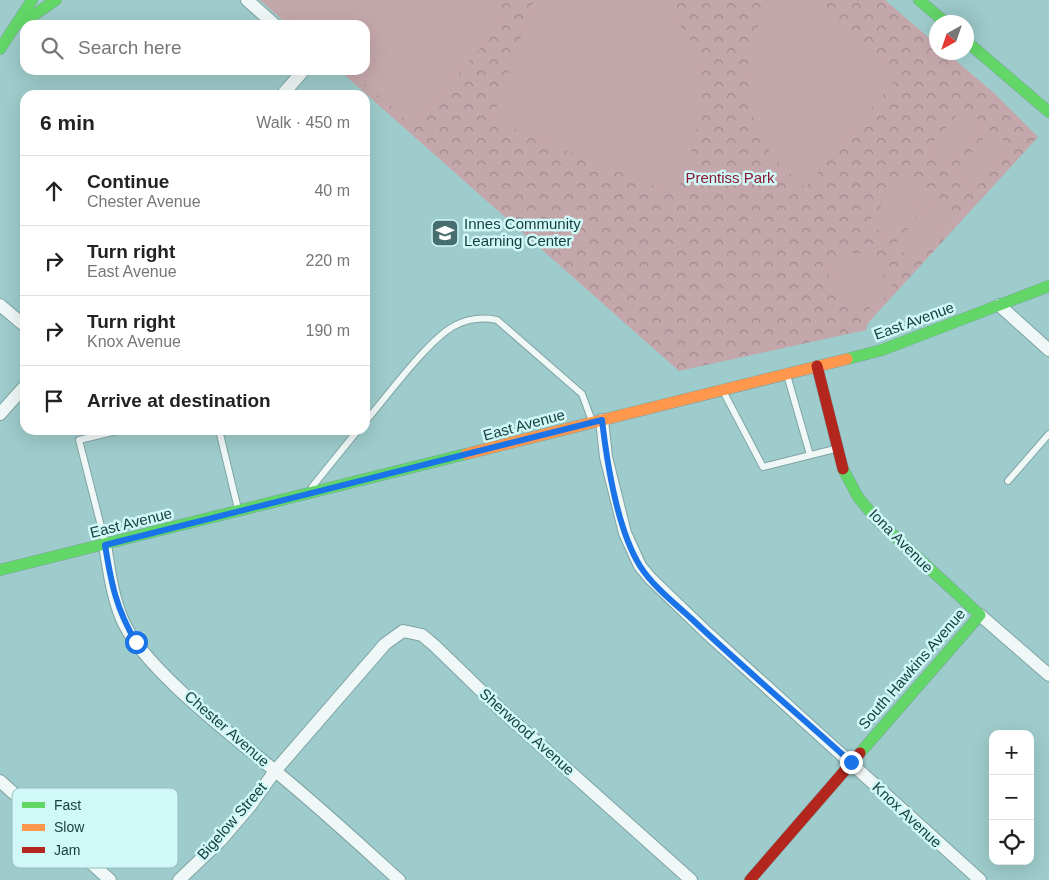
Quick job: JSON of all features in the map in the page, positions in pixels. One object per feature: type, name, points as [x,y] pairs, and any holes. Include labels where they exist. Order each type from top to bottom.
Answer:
[{"type":"main road","points":[[0,49],[32,0]]},
{"type":"main road","points":[[26,20],[56,0]]},
{"type":"main road","points":[[920,0],[938,15]]},
{"type":"main road","points":[[12,29],[20,24]]},
{"type":"main road","points":[[974,48],[1049,112]]},
{"type":"main road","name":"East Avenue","points":[[0,570],[239,512],[882,350],[1048,287]]},
{"type":"main road","name":"Iona Avenue","points":[[817,366],[837,448],[847,480],[877,520],[980,615]]},
{"type":"main road","name":"South Hawkins Avenue","points":[[750,880],[980,615]]},
{"type":"street","points":[[247,0],[269,20]]},
{"type":"street","points":[[286,90],[300,75]]},
{"type":"street","points":[[0,304],[20,322]]},
{"type":"street","points":[[999,305],[1049,350]]},
{"type":"street","points":[[0,414],[20,392]]},
{"type":"street","name":"Knox Avenue","points":[[597,421],[625,533],[640,566],[706,632],[851,762],[925,833],[980,880]]},
{"type":"street","name":"Chester Avenue","points":[[105,545],[112,584],[122,619],[136,642],[182,690],[400,880]]},
{"type":"street","name":"Iona Avenue","points":[[980,615],[1049,675]]},
{"type":"street","name":"Sherwood Avenue","points":[[362,670],[393,636],[403,630],[422,635],[502,711],[691,880]]},
{"type":"street","name":"Bigelow Street","points":[[179,880],[220,841],[250,806],[275,771],[362,670]]},
{"type":"street","points":[[0,781],[12,792]]},
{"type":"street","points":[[97,868],[110,880]]},
{"type":"lane","points":[[370,416],[426,350],[454,326],[481,317],[497,320],[582,394],[597,421]]},
{"type":"lane","points":[[786,373],[810,455]]},
{"type":"lane","points":[[722,389],[763,467],[837,448]]},
{"type":"lane","points":[[1008,481],[1049,434]]},
{"type":"lane","points":[[100,435],[78,440],[105,545]]},
{"type":"lane","points":[[220,435],[239,512]]},
{"type":"lane","points":[[307,495],[354,435]]},
{"type":"green space","name":"Prentiss Park","points":[[260,0],[885,0],[929,38],[929,60],[955,60],[994,93],[1038,137],[868,323],[866,330],[679,371],[370,97],[370,90],[362,90],[345,75],[370,75],[370,20],[282,20]]},
{"type":"green space","points":[[269,0],[479,0],[504,21],[413,126],[355,75],[370,75],[370,20],[291,20]]},
{"type":"green space","points":[[534,0],[661,0],[689,37],[704,80],[695,140],[676,195],[492,120]]},
{"type":"green space","points":[[772,0],[815,0],[900,74],[805,188],[772,156],[754,121],[747,71],[751,41]]},
{"type":"green space","points":[[964,107],[983,124],[947,166],[927,149]]},
{"type":"green space","points":[[991,130],[1011,147],[974,190],[954,173]]},
{"type":"green space","points":[[903,179],[924,196],[888,239],[868,222]]},
{"type":"green space","points":[[930,202],[950,218],[914,261],[894,245]]},
{"type":"green space","points":[[845,246],[857,256],[866,246],[890,267],[881,276],[894,287],[873,311],[861,300],[852,311],[828,290],[836,280],[824,270]]},
{"type":"traffic: fast","points":[[0,49],[32,0]]},
{"type":"traffic: fast","points":[[26,20],[56,0]]},
{"type":"traffic: fast","points":[[919,0],[937,15]]},
{"type":"traffic: fast","points":[[974,48],[1049,112]]},
{"type":"traffic: fast","points":[[847,359],[882,350],[1049,286]]},
{"type":"traffic: fast","points":[[0,570],[466,454]]},
{"type":"traffic: fast","points":[[843,469],[858,497],[877,520],[980,615],[860,753]]},
{"type":"traffic: slow","points":[[466,454],[847,359]]},
{"type":"traffic: jam","points":[[817,366],[843,469]]},
{"type":"traffic: jam","points":[[750,880],[860,753]]},
{"type":"place","name":"Innes Community Learning Center","points":[[445,233]]},
{"type":"route","points":[[136,642],[122,619],[112,584],[105,545],[602,420],[606,457],[625,533],[640,566],[706,632],[851,762]]}]
